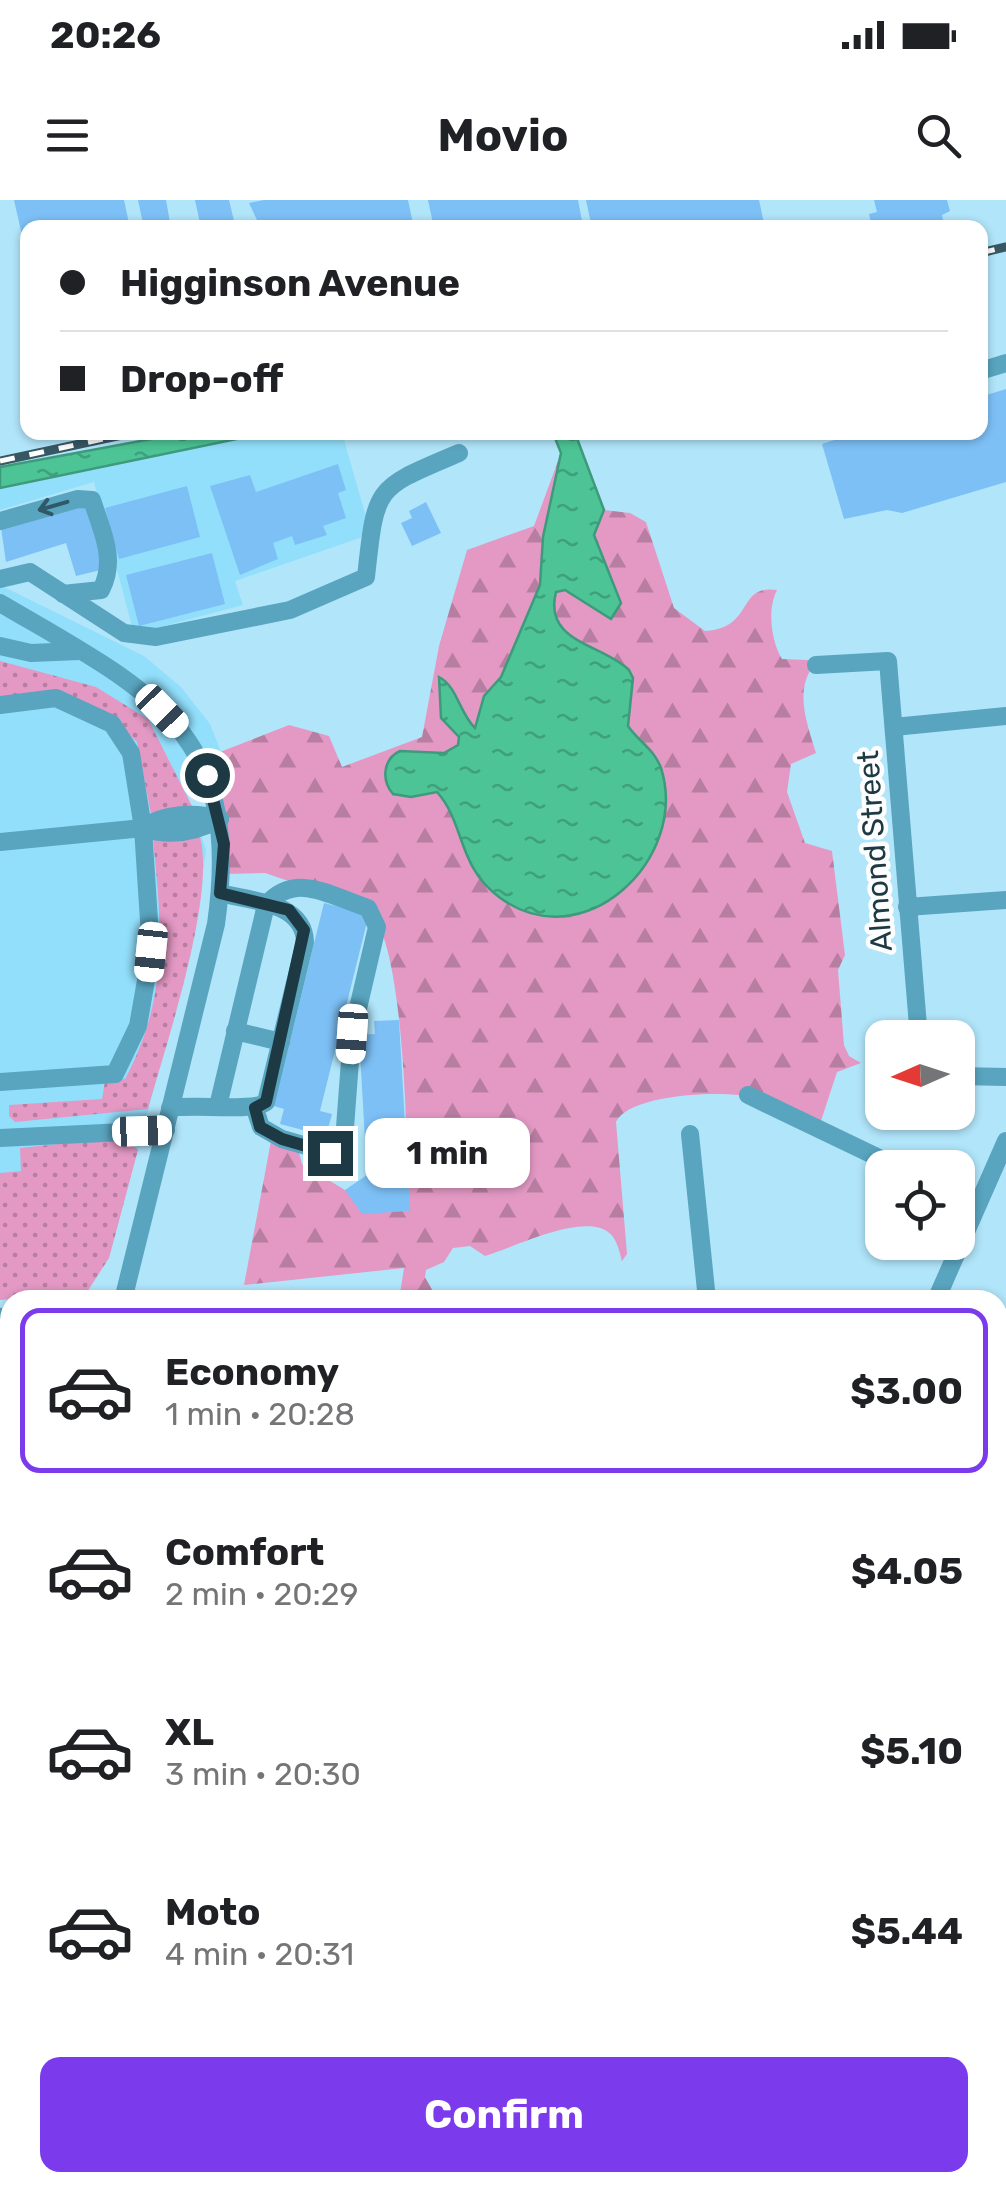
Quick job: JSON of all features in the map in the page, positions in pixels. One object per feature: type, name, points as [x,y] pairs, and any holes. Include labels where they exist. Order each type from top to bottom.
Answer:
[{"type":"street","points":[[0,579],[30,572],[124,633],[156,637],[290,610],[366,578],[374,511],[392,482],[459,453]]},
{"type":"street","points":[[0,521],[78,499],[92,500],[109,554],[105,583],[101,590],[63,594]]},
{"type":"street","points":[[0,604],[137,686],[180,730],[207,775],[220,819],[224,844],[220,893],[126,1290]]},
{"type":"street","points":[[0,646],[30,653],[84,651]]},
{"type":"street","name":"Almond Street","points":[[816,666],[888,661],[917,1020]]},
{"type":"street","points":[[0,704],[56,698],[112,724],[131,754],[143,828],[149,976],[138,1026],[116,1074],[0,1082]]},
{"type":"street","points":[[894,727],[1006,716]]},
{"type":"street","points":[[0,842],[143,828],[156,819],[204,814],[220,819]]},
{"type":"street","points":[[208,1105],[236,1031],[266,905],[281,888],[299,886],[368,908],[377,927],[352,1034],[344,1141],[330,1153],[282,1139],[260,1127],[255,1108]]},
{"type":"street","points":[[170,1108],[255,1108],[266,1102],[280,1042],[304,930],[289,910],[220,893]]},
{"type":"street","points":[[907,907],[1006,900]]},
{"type":"street","points":[[236,1031],[280,1042]]},
{"type":"street","points":[[975,1076],[1006,1077]]},
{"type":"street","points":[[178,1078],[208,1105]]},
{"type":"street","points":[[748,1096],[865,1151]]},
{"type":"street","points":[[0,1138],[166,1130]]},
{"type":"street","points":[[690,1134],[707,1290]]},
{"type":"street","points":[[940,1290],[1006,1140]]},
{"type":"street","points":[[975,1199],[979,1201]]},
{"type":"shaded area","points":[[232,440],[344,440],[371,534],[235,581],[243,605],[134,634],[94,482],[0,510],[0,488]]},
{"type":"shaded area","points":[[0,585],[144,656],[181,687],[210,724],[221,752],[202,759],[181,777],[206,850],[191,949],[109,1258],[26,1290],[0,1290]]},
{"type":"green space","points":[[556,440],[578,440],[604,510],[630,513],[646,522],[674,608],[705,631],[732,622],[755,593],[777,590],[771,615],[778,652],[782,659],[808,660],[814,665],[803,696],[816,753],[791,764],[787,792],[805,843],[832,851],[845,955],[838,970],[844,1045],[849,1056],[861,1063],[837,1072],[819,1127],[741,1095],[679,1096],[639,1105],[624,1113],[616,1122],[627,1254],[622,1261],[608,1232],[582,1226],[485,1256],[470,1246],[453,1248],[444,1262],[426,1270],[425,1277],[432,1290],[401,1290],[404,1268],[244,1285],[271,1141],[298,1149],[302,1164],[345,1190],[409,1211],[402,1051],[390,963],[381,929],[368,908],[265,873],[226,874],[202,759],[289,725],[329,736],[342,767],[422,737],[439,646],[467,550],[534,526],[561,453]]},
{"type":"green space","points":[[0,661],[96,687],[148,719],[194,810],[151,814],[137,742],[106,715],[0,697]]},
{"type":"green space","points":[[198,831],[203,856],[196,927],[148,1109],[15,1122],[9,1116],[9,1105],[102,1099],[105,1081],[125,1079],[139,1049],[156,990],[160,932],[153,839]]},
{"type":"green space","points":[[124,1137],[138,1150],[109,1258],[88,1290],[0,1290],[0,1173],[21,1171],[20,1148]]},
{"type":"water","points":[[146,440],[232,440],[0,488],[0,467]]},
{"type":"water","points":[[556,440],[578,440],[604,510],[594,535],[621,603],[611,619],[565,590],[556,592],[554,609],[567,632],[629,670],[633,678],[628,726],[658,761],[666,802],[660,835],[645,865],[622,890],[595,908],[564,916],[531,913],[499,897],[476,872],[453,817],[437,792],[411,797],[393,794],[385,776],[390,759],[400,751],[444,753],[458,745],[459,737],[441,718],[439,677],[450,687],[475,728],[484,696],[501,677],[540,585],[543,537],[561,453]]},
{"type":"building","points":[[14,200],[124,200],[128,220],[20,220],[20,226]]},
{"type":"building","points":[[138,200],[166,200],[170,220],[142,220]]},
{"type":"building","points":[[195,200],[229,200],[234,220],[199,220]]},
{"type":"building","points":[[264,200],[408,200],[412,220],[257,220],[249,203]]},
{"type":"building","points":[[428,200],[578,200],[582,220],[432,220]]},
{"type":"building","points":[[586,200],[759,200],[763,220],[590,220]]},
{"type":"building","points":[[874,200],[947,200],[950,211],[942,215],[943,220],[870,220],[869,214],[877,212]]},
{"type":"building","points":[[1006,389],[1006,482],[902,513],[887,510],[844,519],[822,444],[834,440],[988,440],[988,395]]},
{"type":"building","points":[[338,464],[346,490],[338,493],[346,518],[323,526],[327,535],[295,545],[292,536],[273,543],[278,559],[240,575],[210,486],[250,475],[256,492]]},
{"type":"building","points":[[187,486],[200,537],[119,559],[105,508]]},
{"type":"building","points":[[86,500],[109,568],[76,576],[66,543],[6,562],[0,521]]},
{"type":"building","points":[[426,502],[441,533],[412,546],[401,523],[412,518],[409,511]]},
{"type":"building","points":[[212,553],[225,604],[139,626],[126,575]]},
{"type":"building","points":[[324,903],[369,914],[320,1111],[332,1114],[326,1136],[280,1124],[284,1109],[274,1106]]},
{"type":"building","points":[[399,1020],[410,1211],[362,1214],[345,1190],[367,1175],[359,1035],[375,1034],[374,1021]]},
{"type":"railway","points":[[988,251],[1006,247]]},
{"type":"railway","points":[[0,461],[98,440]]},
{"type":"route","points":[[207,775],[224,844],[220,893],[289,910],[304,930],[305,942],[266,1102],[255,1108],[260,1127],[282,1139],[330,1153]]}]
